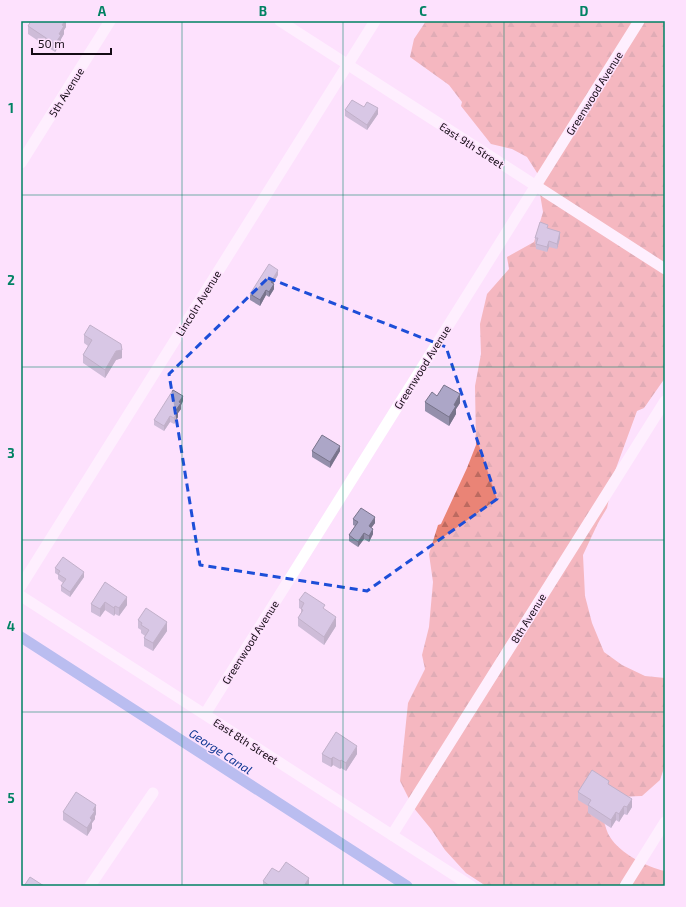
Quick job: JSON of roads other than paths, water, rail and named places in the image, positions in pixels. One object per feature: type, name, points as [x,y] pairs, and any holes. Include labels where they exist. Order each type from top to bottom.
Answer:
[{"type":"street","name":"5th Avenue","points":[[21,163],[110,21]]},
{"type":"street","name":"East 9th Street","points":[[280,21],[665,269]]},
{"type":"street","name":"Lincoln Avenue","points":[[21,586],[375,21]]},
{"type":"street","name":"Greenwood Avenue","points":[[205,714],[639,21]]},
{"type":"street","name":"8th Avenue","points":[[392,835],[665,401]]},
{"type":"street","name":"East 8th Street","points":[[21,596],[472,886]]},
{"type":"street","points":[[90,886],[153,793]]},
{"type":"street","points":[[625,886],[665,822]]},
{"type":"waterway","name":"George Canal","points":[[21,637],[407,886]]}]
